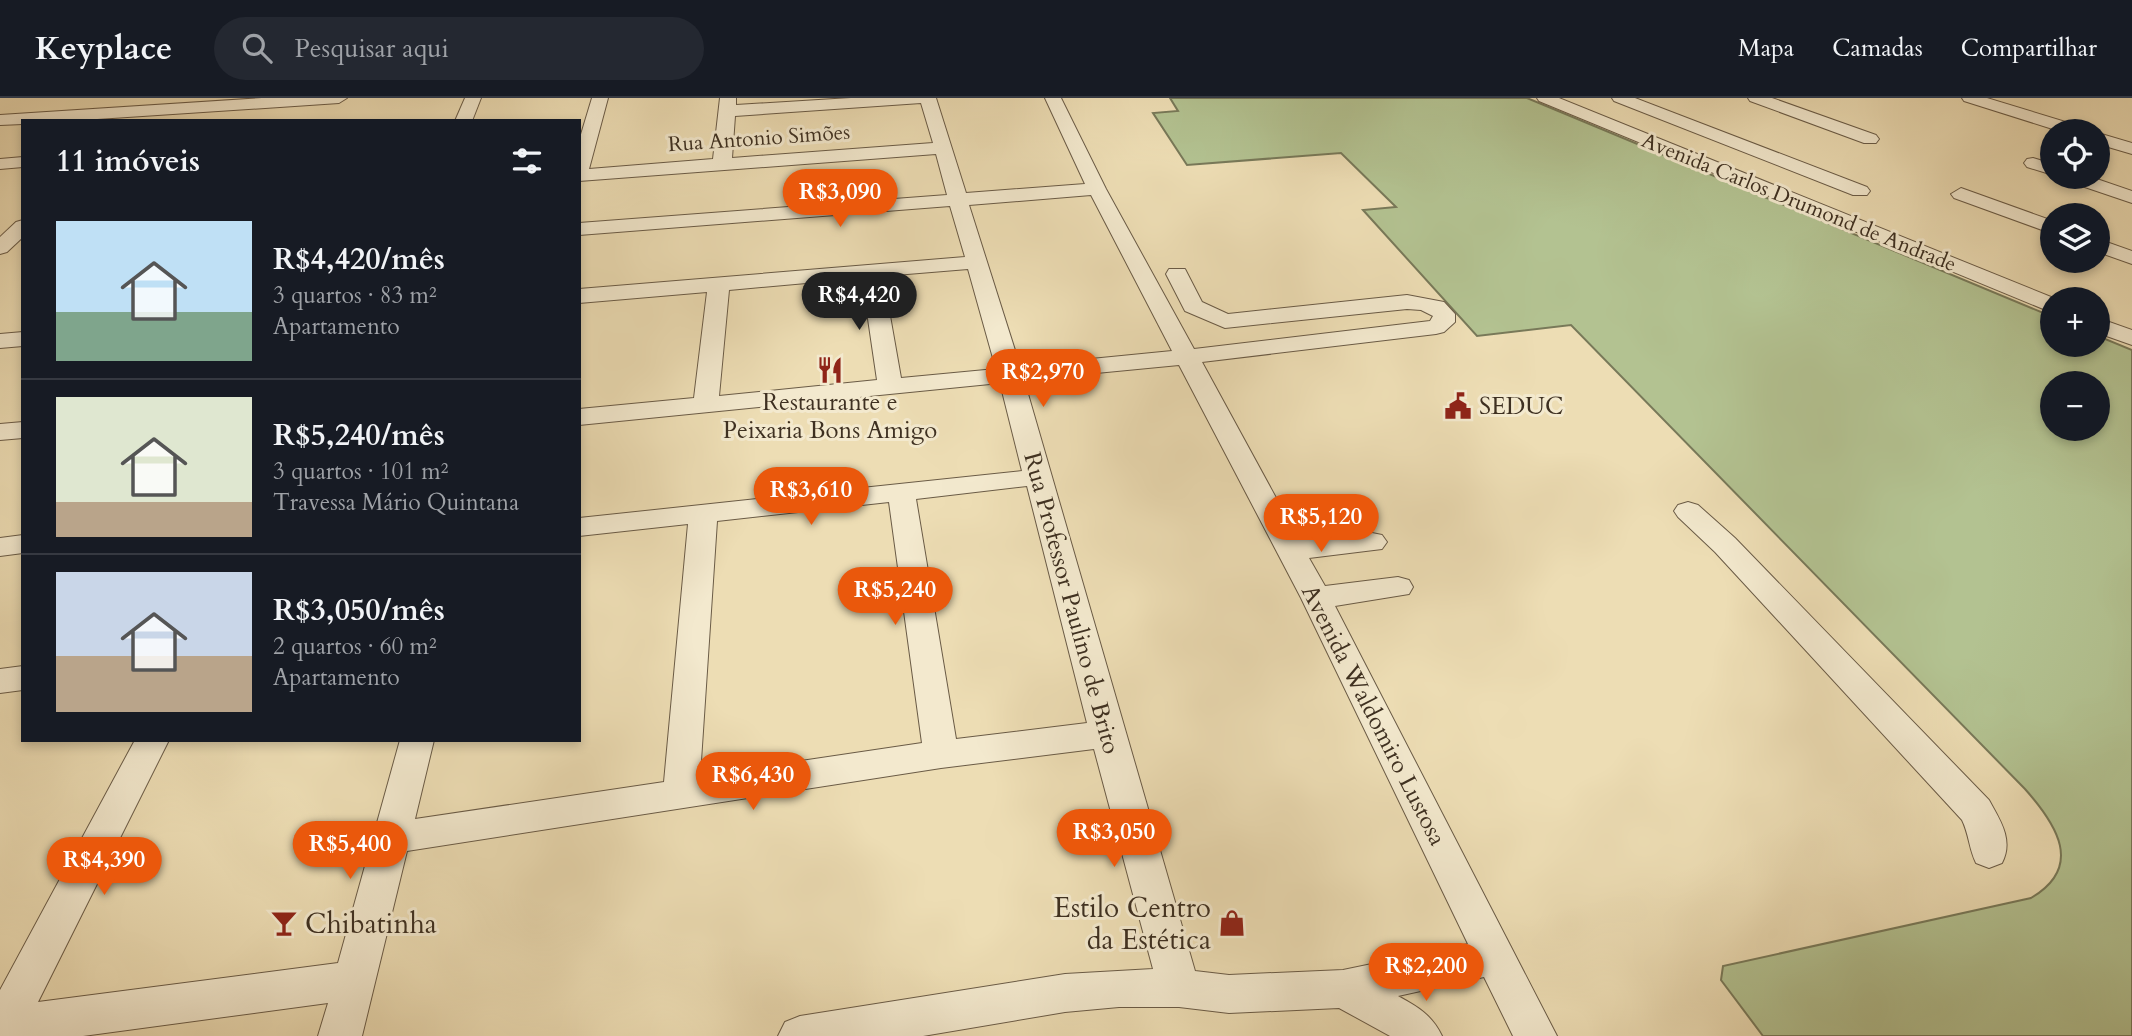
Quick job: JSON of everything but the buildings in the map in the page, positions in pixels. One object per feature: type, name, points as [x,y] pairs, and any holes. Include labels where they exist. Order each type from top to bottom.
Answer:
[{"type":"street","points":[[0,114],[21,98]]},
{"type":"street","points":[[0,120],[339,98]]},
{"type":"street","points":[[464,119],[473,98]]},
{"type":"street","points":[[581,167],[600,98]]},
{"type":"street","points":[[722,163],[728,104],[927,98]]},
{"type":"street","name":"Rua Professor Paulino de Brito","points":[[927,98],[1010,374],[1179,988]]},
{"type":"street","name":"Avenida Waldomiro Lustosa","points":[[1053,98],[1097,189],[1316,598],[1535,1036]]},
{"type":"street","name":"Avenida Carlos Drumond de Andrade","points":[[1545,98],[2040,301]]},
{"type":"street","points":[[1620,98],[1860,191]]},
{"type":"street","points":[[1756,98],[1870,139]]},
{"type":"street","points":[[1970,98],[2040,120]]},
{"type":"street","points":[[2110,142],[2132,149]]},
{"type":"street","name":"Rua Antonio Simões","points":[[581,174],[941,148]]},
{"type":"street","points":[[0,164],[21,162]]},
{"type":"street","points":[[2034,163],[2040,165]]},
{"type":"street","points":[[581,229],[1097,189]]},
{"type":"street","points":[[2109,189],[2132,197]]},
{"type":"street","points":[[1961,194],[2040,223]]},
{"type":"street","points":[[0,248],[21,229]]},
{"type":"street","points":[[2110,250],[2132,258]]},
{"type":"street","points":[[581,296],[975,262]]},
{"type":"street","points":[[871,270],[890,387]]},
{"type":"street","points":[[1177,274],[1193,306],[1234,326],[1238,345],[1232,352]]},
{"type":"street","points":[[706,404],[719,283]]},
{"type":"street","points":[[581,418],[1232,352],[1436,327],[1444,322],[1444,314],[1436,307],[1407,302],[1225,321]]},
{"type":"street","points":[[2110,330],[2132,338]]},
{"type":"street","points":[[0,341],[21,339]]},
{"type":"street","points":[[0,432],[21,430]]},
{"type":"street","points":[[581,527],[1038,477]]},
{"type":"street","points":[[901,492],[941,754]]},
{"type":"street","points":[[1688,511],[1724,545],[1976,810],[1987,832],[1989,852]]},
{"type":"street","points":[[681,794],[703,515]]},
{"type":"street","points":[[1291,550],[1372,542]]},
{"type":"street","points":[[0,547],[21,544]]},
{"type":"street","points":[[1316,598],[1398,587]]},
{"type":"street","points":[[0,681],[21,678]]},
{"type":"street","points":[[392,838],[941,754],[1107,734]]},
{"type":"street","points":[[1,1029],[151,742]]},
{"type":"street","points":[[340,1036],[416,742]]},
{"type":"street","points":[[800,1036],[1065,993],[1119,988],[1179,988],[1229,994],[1282,994],[1343,989],[1496,956]]},
{"type":"street","points":[[1,1029],[355,980]]},
{"type":"street","points":[[1343,989],[1405,1022],[1420,1036]]},
{"type":"green space","points":[[1170,98],[1527,98],[2040,312],[2040,357],[2110,357],[2110,341],[2132,350],[2132,1036],[1763,1036],[1721,980],[1723,966],[2031,898],[2047,886],[2057,873],[2061,859],[2060,845],[2047,817],[2025,789],[1571,325],[1477,336],[1363,210],[1396,207],[1341,153],[1187,165],[1153,113],[1178,111]]},
{"type":"place","name":"Restaurante e Peixaria Bons Amigo","points":[[830,370]]},
{"type":"place","name":"SEDUC","points":[[1458,406]]},
{"type":"place","name":"Chibatinha","points":[[284,923]]},
{"type":"place","name":"Estilo Centro da Estética","points":[[1232,923]]}]
